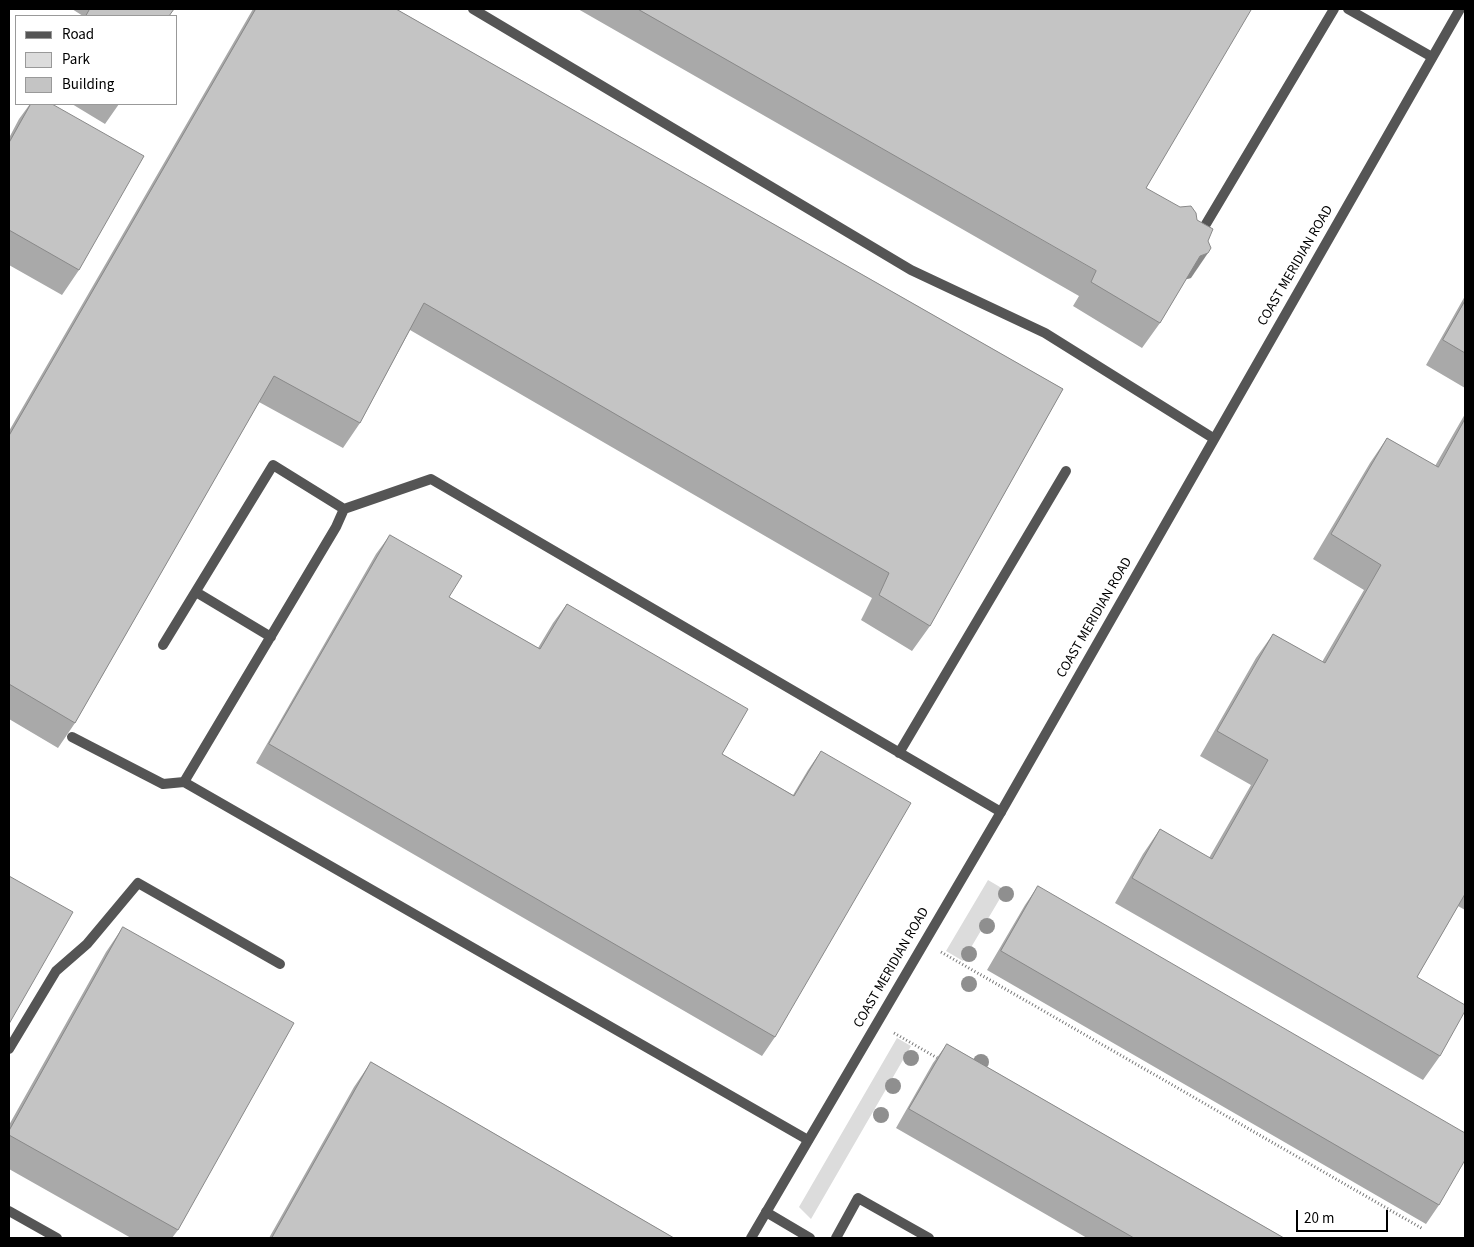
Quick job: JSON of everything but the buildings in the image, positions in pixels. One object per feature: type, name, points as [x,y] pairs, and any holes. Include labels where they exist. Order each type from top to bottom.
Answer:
[{"type":"street","points":[[473,9],[911,270],[1045,333],[1213,438]]},
{"type":"street","points":[[1203,229],[1334,9]]},
{"type":"street","points":[[1348,9],[1432,57]]},
{"type":"street","name":"COAST MERIDIAN ROAD","points":[[751,1238],[1001,812],[1213,438],[1460,9]]},
{"type":"street","points":[[163,645],[273,465],[344,509]]},
{"type":"street","points":[[899,753],[1066,471]]},
{"type":"street","points":[[184,782],[336,528],[344,509],[431,479],[1001,812]]},
{"type":"street","points":[[196,592],[271,637]]},
{"type":"street","points":[[72,737],[163,784],[184,782],[808,1140]]},
{"type":"street","points":[[9,1049],[56,971],[87,944],[138,883],[280,964]]},
{"type":"street","points":[[836,1238],[858,1198],[929,1238]]},
{"type":"street","points":[[9,1211],[57,1238]]},
{"type":"street","points":[[766,1212],[810,1238]]},
{"type":"path","points":[[941,952],[1423,1229]]},
{"type":"path","points":[[894,1033],[946,1063]]},
{"type":"green space","points":[[988,880],[1005,890],[963,961],[946,951]]},
{"type":"green space","points":[[897,1038],[911,1046],[811,1219],[799,1207]]}]
